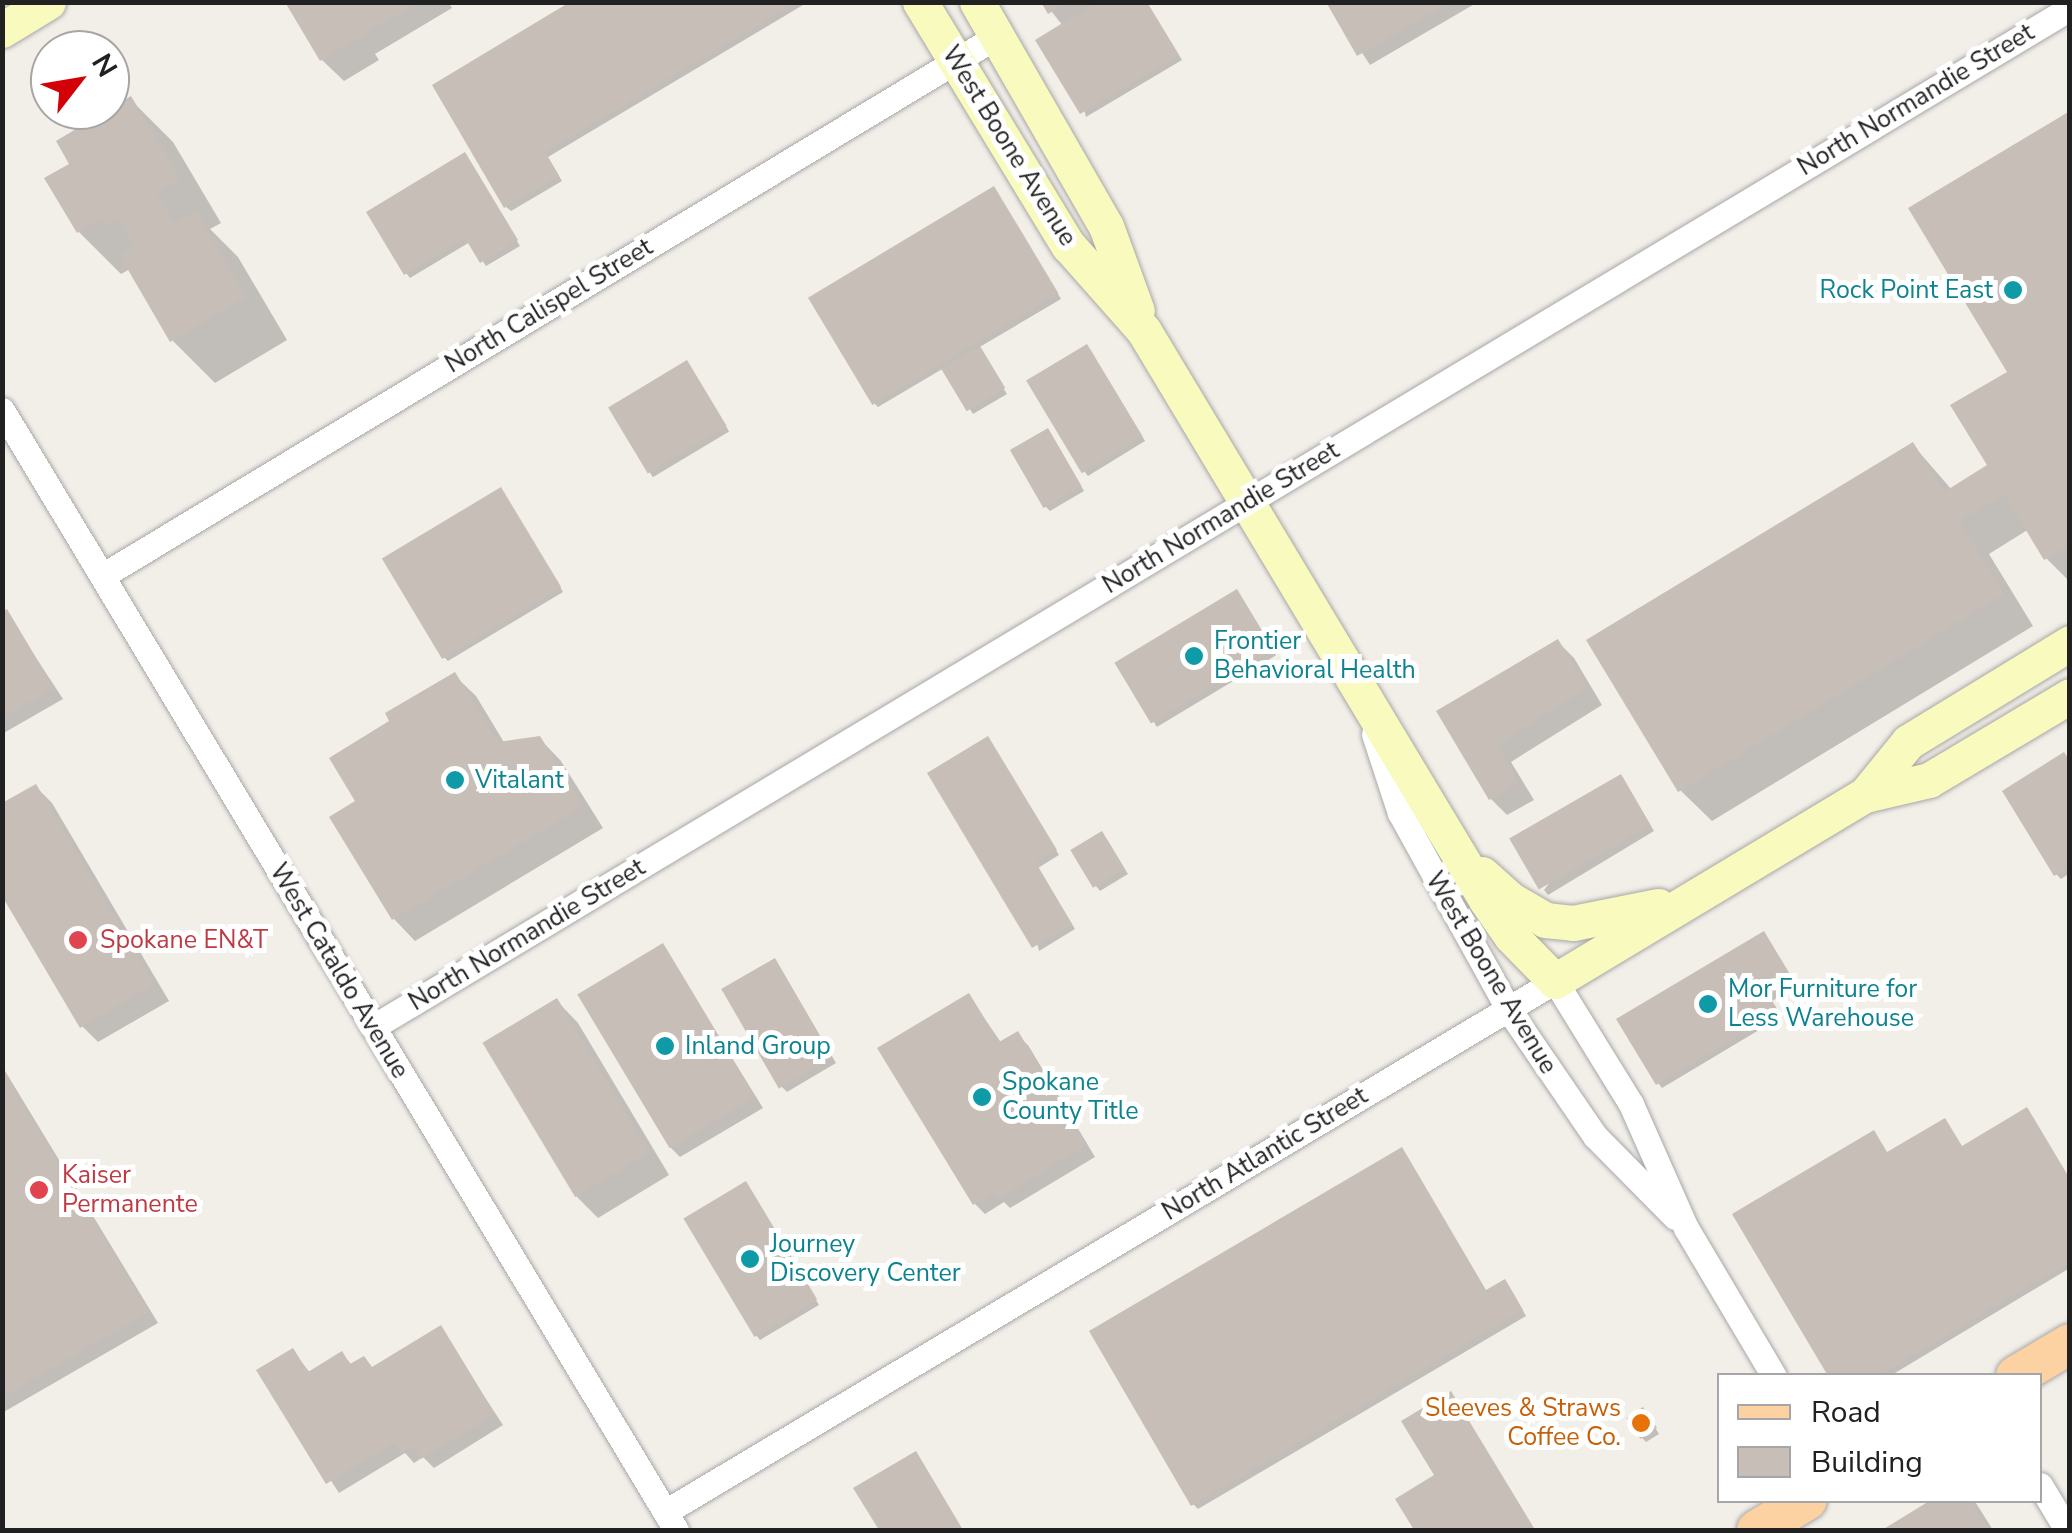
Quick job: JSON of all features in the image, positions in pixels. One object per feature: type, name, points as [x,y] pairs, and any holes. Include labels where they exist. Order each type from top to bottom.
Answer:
[{"type":"main road","points":[[2021,1373],[2070,1344]]},
{"type":"main road","points":[[1757,1530],[1802,1503]]},
{"type":"street","points":[[2,30],[48,2]]},
{"type":"street","name":"West Boone Avenue","points":[[920,2],[1068,245],[1144,330],[1511,936],[1555,981],[1631,1104],[1686,1228],[1772,1373]]},
{"type":"street","name":"West Boone Avenue","points":[[977,2],[1106,226],[1144,330]]},
{"type":"street","name":"North Normandie Street","points":[[373,1027],[2070,8]]},
{"type":"street","name":"North Calispel Street","points":[[102,576],[997,36]]},
{"type":"street","name":"West Cataldo Avenue","points":[[2,410],[671,1521]]},
{"type":"street","name":"North Atlantic Street","points":[[1865,795],[1908,742],[2070,644]]},
{"type":"street","name":"West Boone Avenue","points":[[1357,683],[1400,813],[1508,1009],[1595,1136],[1686,1228]]},
{"type":"street","name":"North Atlantic Street","points":[[671,1521],[1865,795],[1929,780],[2070,696]]},
{"type":"street","points":[[1455,849],[1511,900],[1545,920],[1573,924],[1693,898]]},
{"type":"street","points":[[2042,1487],[2067,1530]]},
{"type":"building","points":[[285,2],[418,2],[320,61]]},
{"type":"building","points":[[570,2],[797,2],[545,152],[559,176],[504,208],[432,85]]},
{"type":"building","points":[[1041,2],[1068,2],[1048,14]]},
{"type":"building","points":[[1097,2],[1147,2],[1179,55],[1080,114],[1035,40]]},
{"type":"building","points":[[1326,2],[1450,2],[1357,56]]},
{"type":"building","points":[[130,97],[180,179],[157,193],[175,223],[196,211],[246,297],[170,342],[120,256],[135,247],[118,218],[104,226],[100,219],[77,233],[44,178],[69,164],[56,141],[74,130],[130,130]]},
{"type":"building","points":[[2070,111],[2070,545],[2044,560],[2004,494],[1959,521],[2004,594],[1678,792],[1586,640],[1913,442],[1944,492],[1987,465],[1950,405],[2007,372],[1908,208]]},
{"type":"building","points":[[465,152],[518,240],[480,263],[465,238],[404,275],[366,212]]},
{"type":"building","points":[[994,186],[1058,293],[872,405],[808,298]]},
{"type":"building","points":[[1087,344],[1143,437],[1082,473],[1026,381]]},
{"type":"building","points":[[980,346],[1005,388],[967,411],[941,369]]},
{"type":"building","points":[[687,360],[727,426],[648,473],[608,407]]},
{"type":"building","points":[[1048,428],[1082,486],[1043,508],[1010,450]]},
{"type":"building","points":[[501,487],[561,587],[442,659],[382,559]]},
{"type":"building","name":"Frontier Behavioral Health","points":[[1237,589],[1274,650],[1151,724],[1114,663]]},
{"type":"building","points":[[7,609],[54,688],[2,718],[2,612]]},
{"type":"building","points":[[1558,639],[1587,688],[1497,745],[1519,783],[1489,800],[1436,711]]},
{"type":"building","name":"Vitalant","points":[[455,672],[498,742],[540,736],[583,806],[392,920],[329,817],[355,801],[329,758],[389,721],[385,713]]},
{"type":"building","points":[[988,736],[1057,850],[1036,863],[1072,924],[1032,948],[927,773]]},
{"type":"building","points":[[2064,752],[2070,761],[2070,866],[2054,876],[2002,791]]},
{"type":"building","points":[[1621,774],[1650,825],[1539,890],[1509,838]]},
{"type":"building","name":"Spokane EN&T","points":[[36,784],[154,984],[80,1028],[2,896],[2,803]]},
{"type":"building","points":[[1102,831],[1125,869],[1093,888],[1070,850]]},
{"type":"building","name":"Mor Furniture for Less Warehouse","points":[[1764,931],[1794,981],[1769,996],[1779,1012],[1656,1085],[1616,1019]]},
{"type":"building","name":"Inland Group","points":[[663,943],[755,1096],[669,1148],[577,995]]},
{"type":"building","points":[[775,958],[832,1058],[779,1089],[721,989]]},
{"type":"building","name":"Spokane County Title","points":[[969,993],[999,1042],[1018,1031],[1086,1145],[998,1199],[994,1192],[973,1205],[877,1048]]},
{"type":"building","points":[[557,998],[650,1152],[575,1197],[482,1043]]},
{"type":"building","name":"Kaiser Permanente","points":[[2,1069],[149,1312],[2,1397]]},
{"type":"building","points":[[2027,1107],[2070,1179],[2070,1261],[1883,1373],[1826,1373],[1732,1214],[1874,1130],[1887,1152],[1945,1118],[1962,1146]]},
{"type":"building","points":[[1402,1147],[1486,1290],[1505,1279],[1523,1310],[1191,1506],[1089,1331]]},
{"type":"building","name":"Journey Discovery Center","points":[[746,1181],[817,1299],[755,1337],[683,1219]]},
{"type":"building","points":[[441,1325],[495,1414],[421,1459],[414,1446],[401,1454],[394,1443],[326,1484],[256,1370],[293,1348],[308,1372],[342,1351],[350,1364],[364,1356],[372,1367]]},
{"type":"building","points":[[1451,1391],[1535,1530],[1414,1530],[1395,1499],[1434,1475],[1401,1421]]},
{"type":"building","name":"Sleeves & Straws Coffee Co.","points":[[1643,1407],[1657,1428],[1640,1439],[1626,1418]]},
{"type":"building","points":[[916,1451],[963,1530],[879,1530],[853,1488]]},
{"type":"building","points":[[1926,1503],[1972,1503],[1989,1530],[1882,1530]]},
{"type":"place","name":"Rock Point East","points":[[2013,290]]},
{"type":"place","name":"Frontier Behavioral Health","points":[[1194,656]]},
{"type":"place","name":"Vitalant","points":[[455,780]]},
{"type":"place","name":"Spokane EN&T","points":[[78,940]]},
{"type":"place","name":"Mor Furniture for Less Warehouse","points":[[1708,1004]]},
{"type":"place","name":"Inland Group","points":[[665,1046]]},
{"type":"place","name":"Spokane County Title","points":[[982,1097]]},
{"type":"place","name":"Kaiser Permanente","points":[[39,1190]]},
{"type":"place","name":"Journey Discovery Center","points":[[750,1259]]},
{"type":"place","name":"Sleeves & Straws Coffee Co.","points":[[1641,1423]]}]
